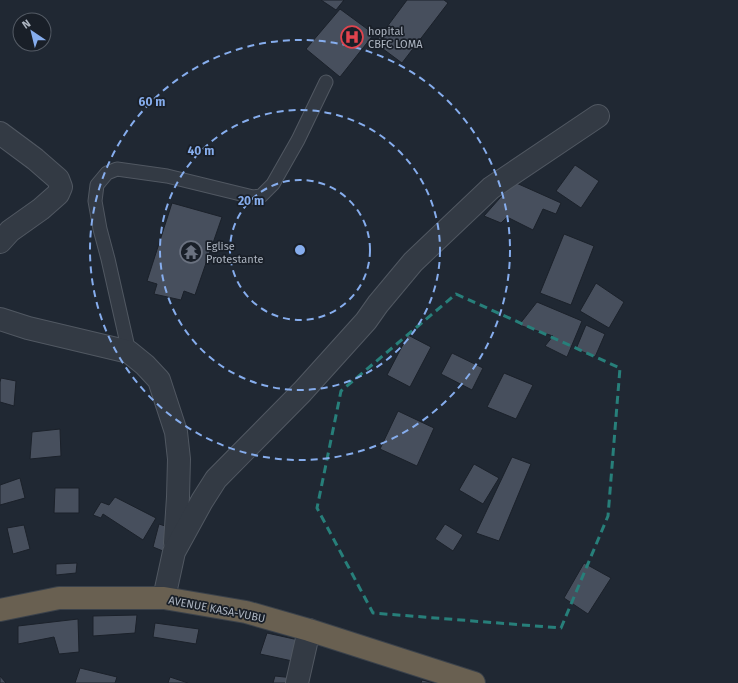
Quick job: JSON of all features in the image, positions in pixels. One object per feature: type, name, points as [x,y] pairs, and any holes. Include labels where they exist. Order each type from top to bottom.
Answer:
[{"type":"highway","name":"AVENUE KASA-VUBU","points":[[0,610],[59,598],[164,598],[246,612],[309,630],[474,683]]},
{"type":"street","points":[[174,552],[216,479],[318,374],[366,321],[378,304],[413,262],[491,188],[598,116]]},
{"type":"street","points":[[0,133],[35,159],[58,179],[61,187],[58,194],[41,209],[10,231],[0,242]]},
{"type":"street","points":[[0,318],[28,328],[129,352],[145,365],[159,380],[176,432],[179,459],[174,552],[164,598]]},
{"type":"street","points":[[297,683],[309,630]]},
{"type":"lane","points":[[129,352],[97,215],[95,201],[97,185],[107,172],[117,169],[167,176],[253,197],[261,196],[273,184],[298,140],[326,82]]},
{"type":"highlighted area","points":[[456,294],[620,368],[608,516],[561,628],[373,613],[317,508],[341,391]]},
{"type":"building","points":[[321,0],[344,0],[336,10]]},
{"type":"building","points":[[407,0],[444,0],[448,3],[402,63],[375,43]]},
{"type":"building","points":[[340,9],[374,34],[340,77],[306,49]]},
{"type":"building","points":[[575,165],[599,181],[581,208],[556,191]]},
{"type":"building","points":[[514,182],[561,203],[556,214],[543,209],[533,230],[507,217],[501,223],[484,216]]},
{"type":"building","points":[[172,203],[222,217],[195,295],[184,291],[181,300],[154,294],[157,284],[147,281]]},
{"type":"building","points":[[564,234],[594,246],[571,305],[540,293]]},
{"type":"building","points":[[596,283],[624,302],[609,328],[580,311]]},
{"type":"building","points":[[537,302],[582,321],[567,357],[545,346],[553,336],[519,325]]},
{"type":"building","points":[[586,325],[605,334],[595,357],[576,349]]},
{"type":"building","points":[[408,335],[431,347],[410,387],[387,375]]},
{"type":"building","points":[[452,353],[483,368],[472,390],[441,374]]},
{"type":"building","points":[[504,373],[533,385],[516,419],[487,407]]},
{"type":"building","points":[[1,378],[16,381],[14,406],[0,402]]},
{"type":"building","points":[[398,411],[434,428],[417,466],[380,449]]},
{"type":"building","points":[[60,429],[61,456],[30,459],[32,432]]},
{"type":"building","points":[[512,457],[531,464],[499,541],[476,533]]},
{"type":"building","points":[[474,464],[499,478],[483,504],[459,490]]},
{"type":"building","points":[[20,478],[25,498],[0,505],[0,485]]},
{"type":"building","points":[[55,488],[79,488],[79,513],[54,513]]},
{"type":"building","points":[[115,497],[156,518],[143,540],[103,514],[101,518],[93,515],[101,502],[109,505]]},
{"type":"building","points":[[159,524],[168,527],[163,551],[153,547]]},
{"type":"building","points":[[445,524],[463,535],[453,551],[435,539]]},
{"type":"building","points":[[24,525],[30,549],[13,554],[7,528]]},
{"type":"building","points":[[77,563],[76,573],[56,575],[56,564]]},
{"type":"building","points":[[584,563],[611,578],[588,614],[564,598]]},
{"type":"building","points":[[137,615],[135,633],[93,636],[93,616]]},
{"type":"building","points":[[78,619],[79,652],[59,654],[54,637],[18,644],[18,626]]},
{"type":"building","points":[[155,623],[199,629],[196,644],[153,637]]},
{"type":"building","points":[[267,633],[303,641],[297,662],[260,654]]},
{"type":"building","points":[[80,668],[117,677],[115,683],[75,683]]},
{"type":"building","points":[[0,676],[6,683],[0,683]]},
{"type":"building","points":[[275,676],[294,678],[293,683],[273,683]]},
{"type":"building","points":[[170,677],[188,683],[168,683]]},
{"type":"building","points":[[422,680],[434,683],[421,683]]},
{"type":"place","name":"hopital CBFC LOMA","points":[[352,37]]},
{"type":"place","name":"Eglise Protestante","points":[[191,252]]}]
